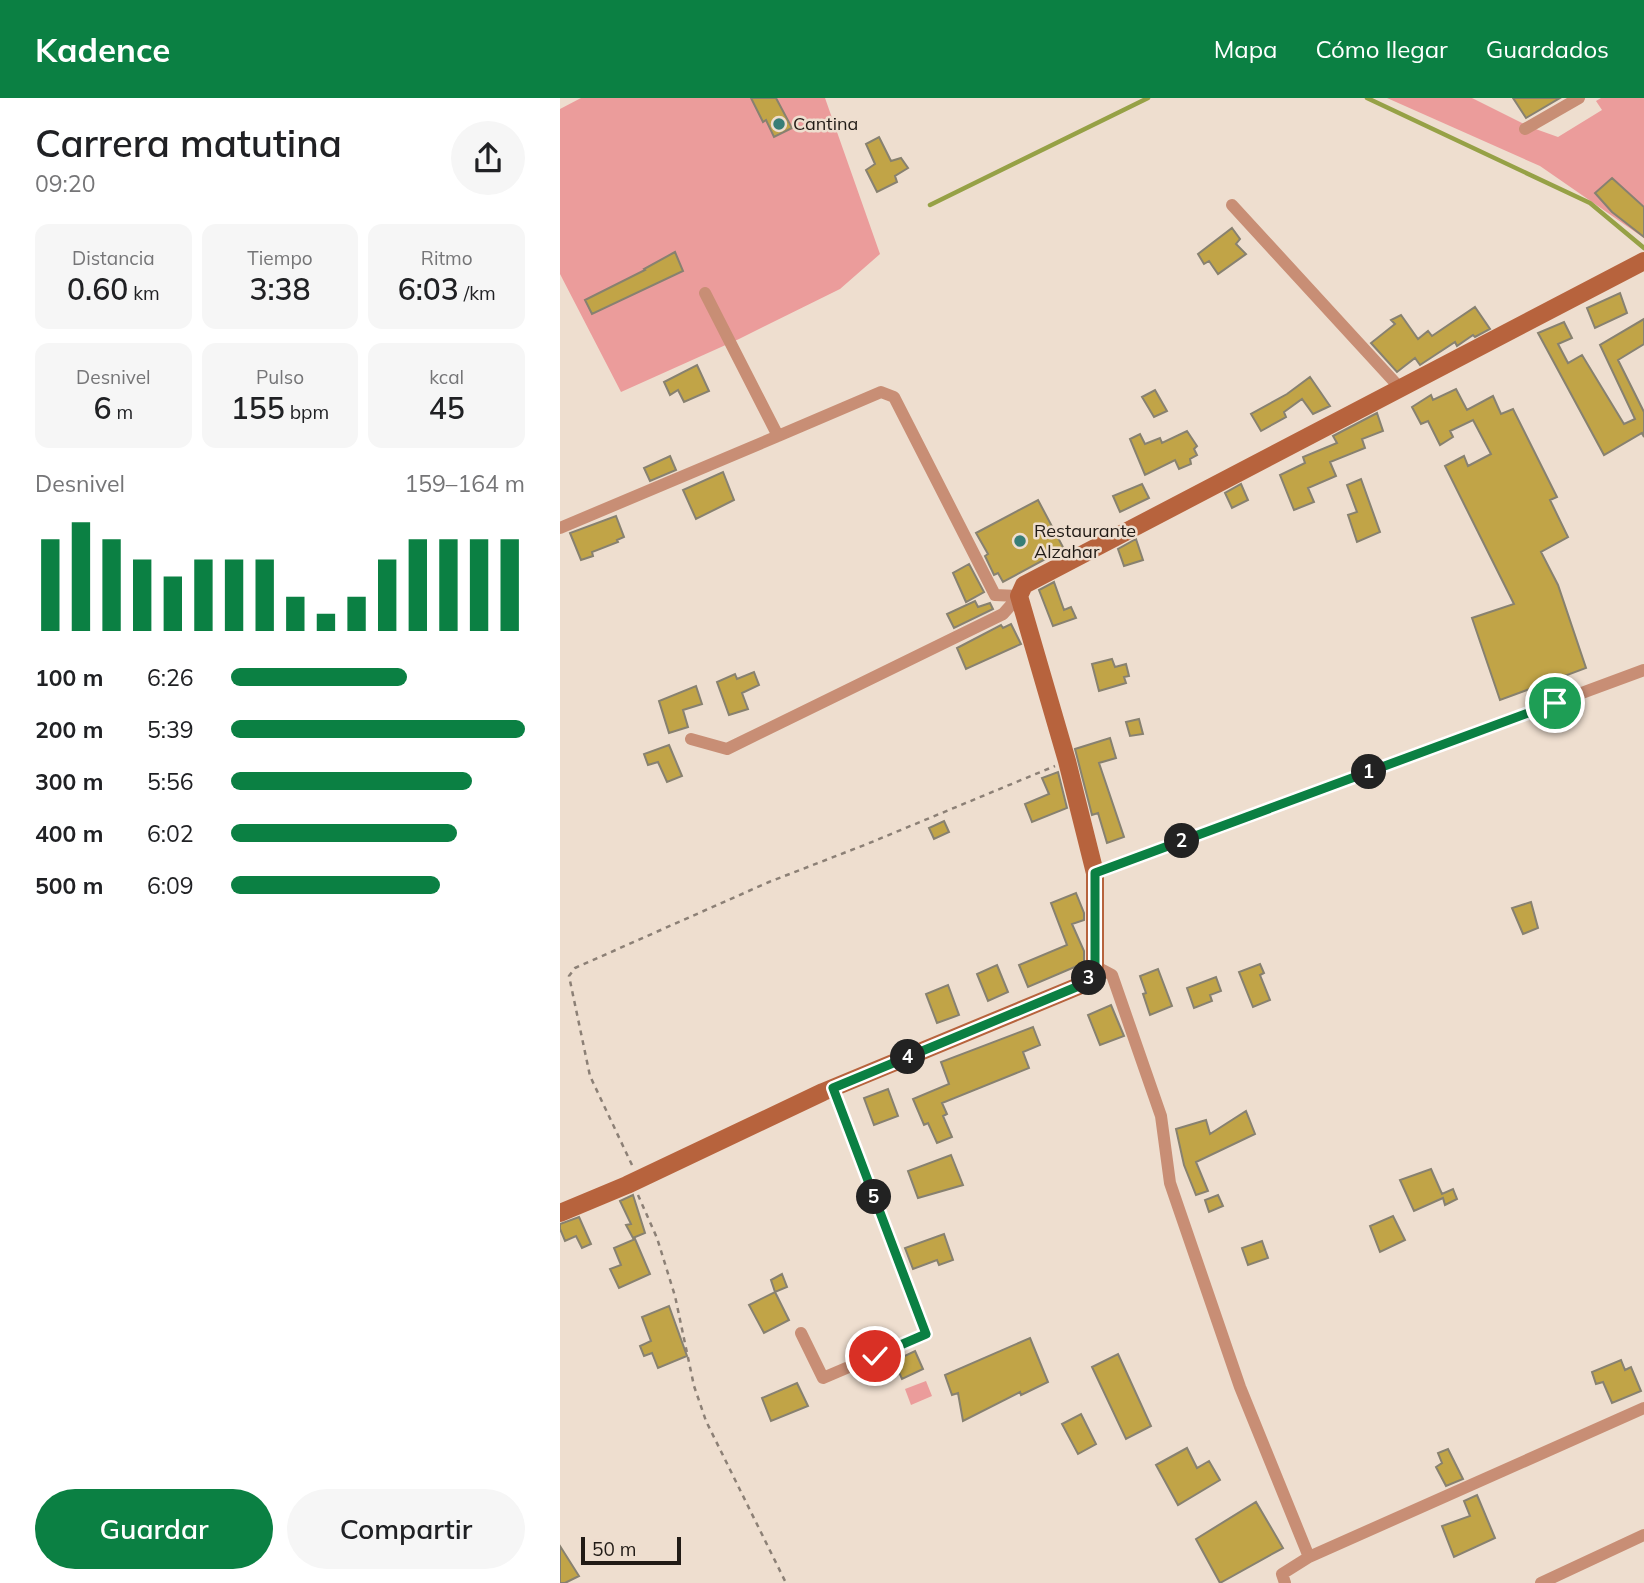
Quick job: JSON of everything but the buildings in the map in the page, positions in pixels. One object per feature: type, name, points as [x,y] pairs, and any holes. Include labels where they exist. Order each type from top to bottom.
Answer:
[{"type":"main road","points":[[560,1213],[833,1088],[1086,983],[1095,966],[1095,873],[1067,761],[1019,596],[1024,585],[1644,261]]},
{"type":"street","points":[[1525,130],[1564,102],[1579,98]]},
{"type":"street","points":[[1232,205],[1400,388]]},
{"type":"street","points":[[705,293],[778,436]]},
{"type":"street","points":[[560,528],[881,392],[894,397],[995,595],[1019,596]]},
{"type":"street","points":[[691,739],[727,749],[1003,614],[1019,596]]},
{"type":"street","points":[[1095,873],[1644,670]]},
{"type":"street","points":[[1095,966],[1112,975],[1161,1116],[1170,1183],[1240,1387],[1309,1557]]},
{"type":"street","points":[[800,1333],[823,1378],[926,1334],[833,1088]]},
{"type":"street","points":[[1285,1583],[1282,1574],[1309,1557],[1644,1408]]},
{"type":"street","points":[[1541,1583],[1644,1535]]},
{"type":"path","points":[[786,1583],[706,1420],[694,1386],[675,1296],[657,1238],[590,1076],[569,976],[575,968],[748,891],[1067,761]]},
{"type":"shaded area","points":[[581,98],[825,98],[880,254],[840,289],[739,339],[621,392],[560,274],[560,109]]},
{"type":"shaded area","points":[[1387,98],[1472,98],[1530,127],[1558,137],[1602,110],[1596,101],[1601,98],[1644,98],[1644,238],[1540,166]]},
{"type":"shaded area","points":[[926,1381],[932,1396],[911,1405],[905,1389]]},
{"type":"waterway","points":[[930,205],[1148,98]]},
{"type":"waterway","points":[[1367,98],[1590,203],[1644,248]]},
{"type":"place","name":"Cantina","points":[[779,124]]},
{"type":"place","name":"Restaurante Alzahar","points":[[1020,541]]},
{"type":"route","points":[[875,1356],[926,1334],[833,1088],[1086,983],[1095,966],[1095,873],[1555,703]]}]
